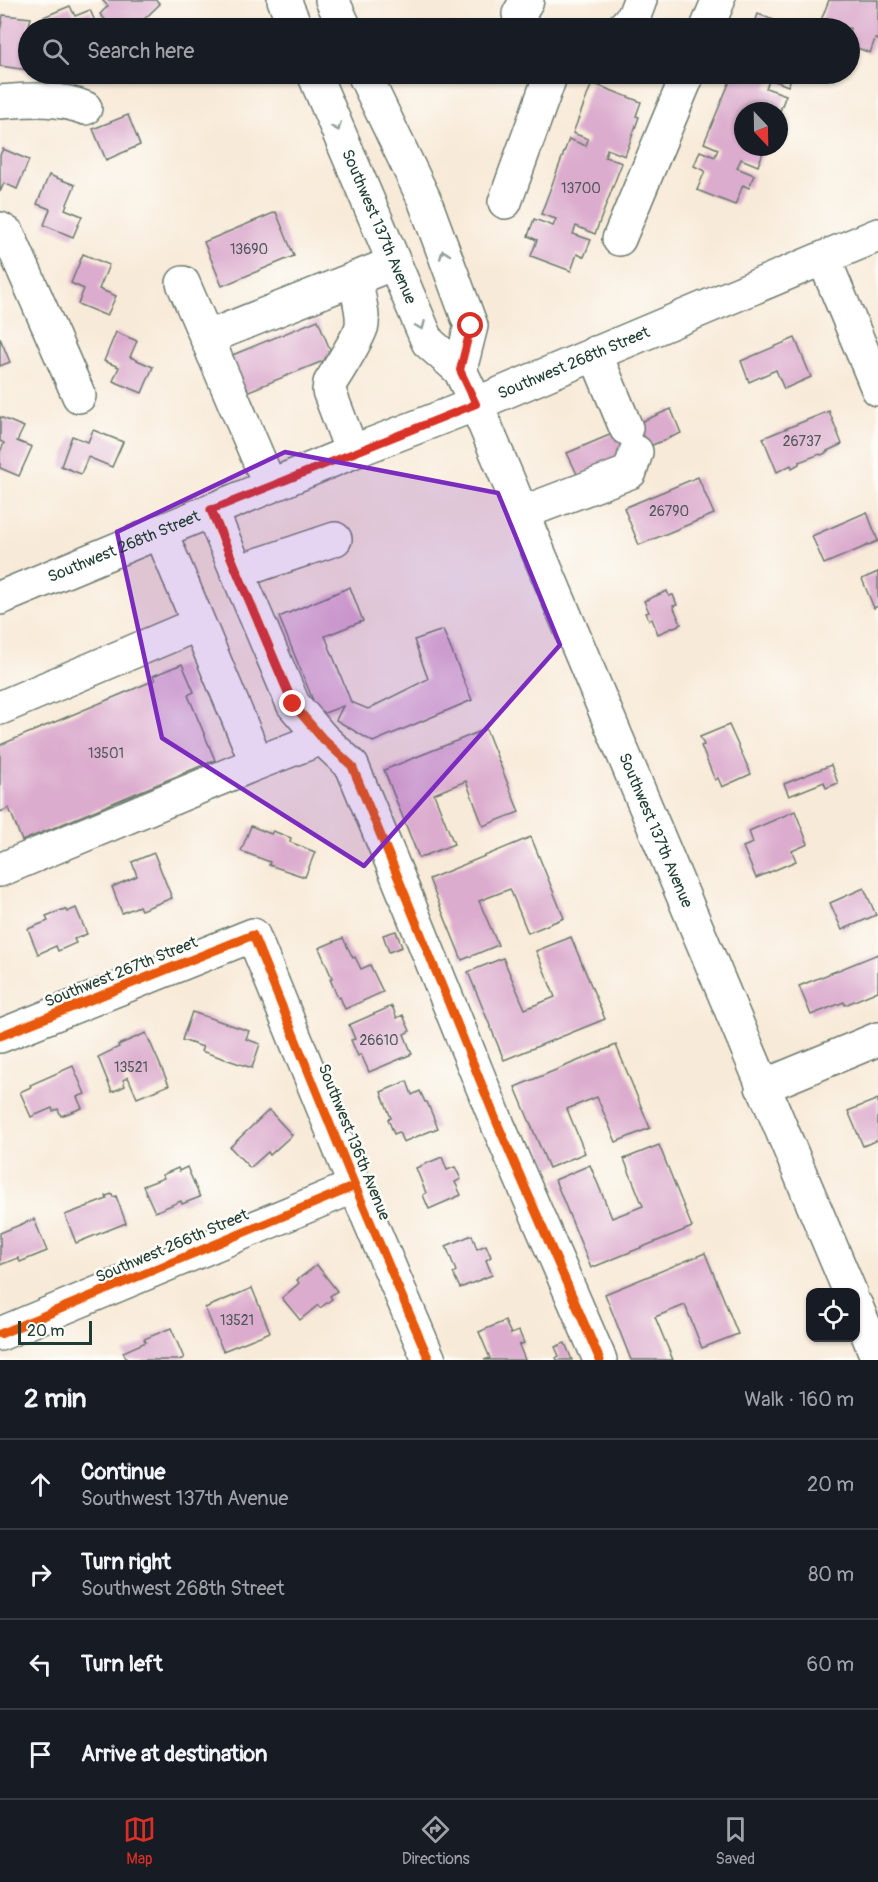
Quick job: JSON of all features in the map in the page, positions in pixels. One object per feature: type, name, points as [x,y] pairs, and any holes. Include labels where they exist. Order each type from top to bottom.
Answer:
[{"type":"main road","points":[[284,0],[292,18]]},
{"type":"main road","points":[[332,0],[340,18]]},
{"type":"main road","points":[[520,18],[519,14],[527,0]]},
{"type":"main road","points":[[711,18],[718,0]]},
{"type":"main road","name":"Southwest 137th Avenue","points":[[318,84],[428,342],[460,370],[476,404],[848,1288]]},
{"type":"main road","points":[[369,84],[424,200],[471,326],[460,370]]},
{"type":"main road","points":[[505,202],[547,84]]},
{"type":"main road","points":[[619,239],[684,84]]},
{"type":"main road","points":[[0,102],[53,100],[85,108]]},
{"type":"main road","points":[[0,229],[8,234],[80,396]]},
{"type":"main road","name":"Southwest 268th Street","points":[[0,598],[352,452],[476,404],[878,235]]},
{"type":"main road","points":[[824,259],[878,389]]},
{"type":"main road","points":[[214,355],[212,343],[216,334],[394,263]]},
{"type":"main road","points":[[352,452],[329,391],[330,383],[362,327],[362,310],[356,288],[358,277]]},
{"type":"main road","points":[[183,284],[270,486]]},
{"type":"main road","points":[[522,513],[630,472],[631,440],[595,353]]},
{"type":"main road","points":[[211,510],[293,704],[322,738],[352,766],[498,1125],[600,1360]]},
{"type":"main road","points":[[160,531],[257,763]]},
{"type":"main road","points":[[237,572],[335,539]]},
{"type":"main road","points":[[0,708],[198,624]]},
{"type":"main road","points":[[0,870],[322,738]]},
{"type":"main road","name":"Southwest 267th Street","points":[[0,1036],[253,935]]},
{"type":"main road","name":"Southwest 136th Avenue","points":[[253,935],[429,1360]]},
{"type":"main road","points":[[762,1087],[878,1040]]},
{"type":"main road","name":"Southwest 266th Street","points":[[0,1334],[355,1186]]},
{"type":"main road","points":[[860,1318],[878,1359]]},
{"type":"highlighted area","points":[[285,452],[498,493],[560,645],[364,866],[162,738],[117,532]]},
{"type":"building","points":[[102,0],[156,0],[160,4],[145,18],[104,18],[100,14],[108,6]]},
{"type":"building","points":[[829,0],[878,0],[878,40],[875,39],[870,53],[860,49],[860,18],[822,18]]},
{"type":"building","points":[[70,6],[75,16],[90,10],[94,18],[41,18]]},
{"type":"building","points":[[758,14],[768,18],[757,18]]},
{"type":"building","points":[[3,15],[31,18],[18,18],[18,69],[0,66],[0,31]]},
{"type":"building","points":[[592,84],[641,102],[636,116],[639,117],[625,156],[607,149],[605,157],[622,163],[595,234],[576,226],[573,234],[591,240],[584,257],[577,254],[571,271],[531,256],[537,240],[528,236],[534,219],[553,226],[556,219],[541,214],[569,139],[586,146],[588,139],[573,133]]},
{"type":"building","points":[[729,84],[768,84],[766,88],[786,95],[783,102],[734,102],[734,156],[762,156],[758,166],[741,159],[737,168],[754,175],[749,188],[743,185],[735,205],[697,190],[705,171],[694,166],[700,151],[715,157],[718,149],[704,143]]},
{"type":"building","points":[[128,115],[140,145],[106,160],[93,129]]},
{"type":"building","points":[[3,149],[29,160],[17,189],[4,183],[0,192],[0,155]]},
{"type":"building","points":[[49,175],[75,185],[65,209],[82,216],[73,237],[44,225],[50,209],[37,204]]},
{"type":"building","points":[[276,212],[294,256],[222,286],[204,242]]},
{"type":"building","points":[[83,254],[109,265],[99,289],[116,296],[107,316],[78,304],[84,289],[71,283]]},
{"type":"building","points":[[318,320],[333,357],[244,393],[230,356]]},
{"type":"building","points":[[116,332],[137,341],[130,357],[153,367],[142,393],[113,381],[119,367],[104,361]]},
{"type":"building","points":[[0,338],[10,362],[0,366]]},
{"type":"building","points":[[795,338],[811,377],[784,389],[776,370],[749,382],[741,361]]},
{"type":"building","points":[[671,409],[681,433],[578,476],[567,453]]},
{"type":"building","points":[[829,411],[842,444],[821,455],[799,462],[792,468],[791,465],[777,472],[763,438]]},
{"type":"building","points":[[0,417],[24,427],[17,441],[32,447],[19,476],[0,468],[0,452],[4,443],[0,441]]},
{"type":"building","points":[[93,430],[123,442],[112,467],[88,457],[81,474],[61,466],[72,436],[88,442]]},
{"type":"building","points":[[698,477],[714,514],[639,545],[624,508]]},
{"type":"building","points":[[867,512],[878,541],[824,564],[812,536]]},
{"type":"building","points":[[878,572],[878,606],[874,608],[862,579]]},
{"type":"building","points":[[350,587],[363,621],[325,636],[351,702],[368,709],[428,679],[414,640],[443,630],[472,700],[373,742],[336,720],[343,706],[319,715],[279,617]]},
{"type":"building","points":[[667,591],[669,596],[673,595],[677,605],[673,606],[681,624],[658,634],[652,619],[649,620],[646,613],[649,612],[644,601]]},
{"type":"building","points":[[182,664],[194,692],[188,695],[215,760],[22,841],[9,808],[0,812],[0,745],[155,680],[153,676]]},
{"type":"building","points":[[729,725],[751,774],[722,787],[718,778],[715,780],[701,746],[704,745],[700,737]]},
{"type":"building","points":[[486,729],[519,812],[483,826],[466,781],[434,794],[454,844],[419,858],[384,770]]},
{"type":"building","points":[[831,765],[838,783],[826,788],[824,782],[789,796],[784,784]]},
{"type":"building","points":[[795,811],[808,844],[792,851],[796,861],[756,878],[743,847],[753,843],[749,831]]},
{"type":"building","points":[[251,826],[271,834],[273,831],[291,838],[290,842],[315,852],[305,877],[269,865],[270,862],[241,851]]},
{"type":"building","points":[[531,837],[564,918],[528,933],[510,889],[479,901],[498,945],[462,960],[429,879]]},
{"type":"building","points":[[154,853],[172,898],[141,910],[139,906],[122,913],[112,887],[137,876],[132,862]]},
{"type":"building","points":[[864,888],[876,915],[842,930],[830,903]]},
{"type":"building","points":[[76,908],[87,934],[74,939],[76,943],[58,951],[56,946],[38,954],[28,929],[48,921],[46,916],[65,909],[67,912]]},
{"type":"building","points":[[396,931],[402,947],[389,952],[383,935]]},
{"type":"building","points":[[571,937],[605,1019],[504,1060],[468,972],[503,958],[525,1009],[555,997],[536,951]]},
{"type":"building","points":[[343,938],[361,969],[370,965],[383,992],[345,1009],[340,997],[338,998],[319,948]]},
{"type":"building","points":[[878,954],[878,991],[845,1005],[844,1002],[811,1015],[799,986]]},
{"type":"building","points":[[392,1006],[397,1018],[403,1015],[410,1031],[404,1034],[412,1054],[369,1072],[361,1054],[358,1056],[351,1040],[355,1039],[349,1025]]},
{"type":"building","points":[[192,1012],[249,1031],[246,1039],[260,1044],[252,1068],[201,1051],[203,1047],[182,1040]]},
{"type":"building","points":[[146,1033],[169,1085],[137,1098],[128,1077],[123,1080],[125,1086],[112,1092],[98,1057]]},
{"type":"building","points":[[616,1045],[650,1128],[616,1142],[597,1097],[567,1109],[585,1153],[549,1168],[515,1087]]},
{"type":"building","points":[[73,1066],[85,1094],[77,1097],[82,1108],[61,1116],[58,1109],[53,1111],[52,1108],[31,1117],[20,1092],[31,1087],[30,1085]]},
{"type":"building","points":[[407,1081],[412,1095],[420,1091],[438,1128],[403,1142],[399,1132],[394,1134],[388,1119],[391,1118],[381,1092]]},
{"type":"building","points":[[878,1099],[878,1140],[863,1146],[848,1111]]},
{"type":"building","points":[[269,1110],[292,1135],[270,1155],[268,1152],[250,1168],[230,1147]]},
{"type":"building","points":[[659,1145],[692,1227],[591,1268],[555,1180],[590,1165],[612,1218],[643,1206],[624,1159]]},
{"type":"building","points":[[442,1157],[447,1170],[455,1167],[461,1179],[455,1182],[461,1195],[429,1209],[423,1195],[426,1193],[416,1168]]},
{"type":"building","points":[[187,1167],[200,1197],[182,1204],[181,1201],[155,1212],[143,1186],[164,1178],[162,1175],[178,1168],[179,1171]]},
{"type":"building","points":[[112,1194],[113,1197],[116,1196],[126,1223],[76,1243],[65,1215],[107,1199],[106,1196]]},
{"type":"building","points":[[34,1219],[47,1251],[20,1262],[18,1258],[0,1265],[0,1233]]},
{"type":"building","points":[[472,1235],[477,1249],[486,1245],[491,1257],[486,1260],[492,1275],[460,1288],[453,1273],[456,1271],[446,1246]]},
{"type":"building","points":[[705,1253],[738,1334],[702,1348],[685,1305],[655,1317],[673,1360],[631,1360],[605,1294]]},
{"type":"building","points":[[317,1265],[337,1291],[330,1296],[332,1299],[320,1308],[318,1305],[300,1320],[282,1298],[299,1283],[297,1280]]},
{"type":"building","points":[[252,1288],[270,1332],[223,1351],[205,1308]]},
{"type":"building","points":[[505,1321],[511,1334],[519,1331],[524,1343],[519,1345],[525,1360],[484,1360],[490,1358],[479,1332]]},
{"type":"building","points":[[171,1328],[184,1358],[179,1360],[127,1360],[123,1352],[146,1342],[144,1339]]},
{"type":"building","points":[[565,1343],[572,1360],[557,1360],[559,1356],[555,1347]]},
{"type":"cycle path","points":[[211,510],[293,704],[322,738],[352,766],[498,1125],[600,1360]]},
{"type":"cycle path","points":[[0,1036],[253,935],[429,1360]]},
{"type":"cycle path","points":[[0,1334],[355,1186]]},
{"type":"route","points":[[293,704],[211,510],[476,404],[460,370],[471,326]]}]
